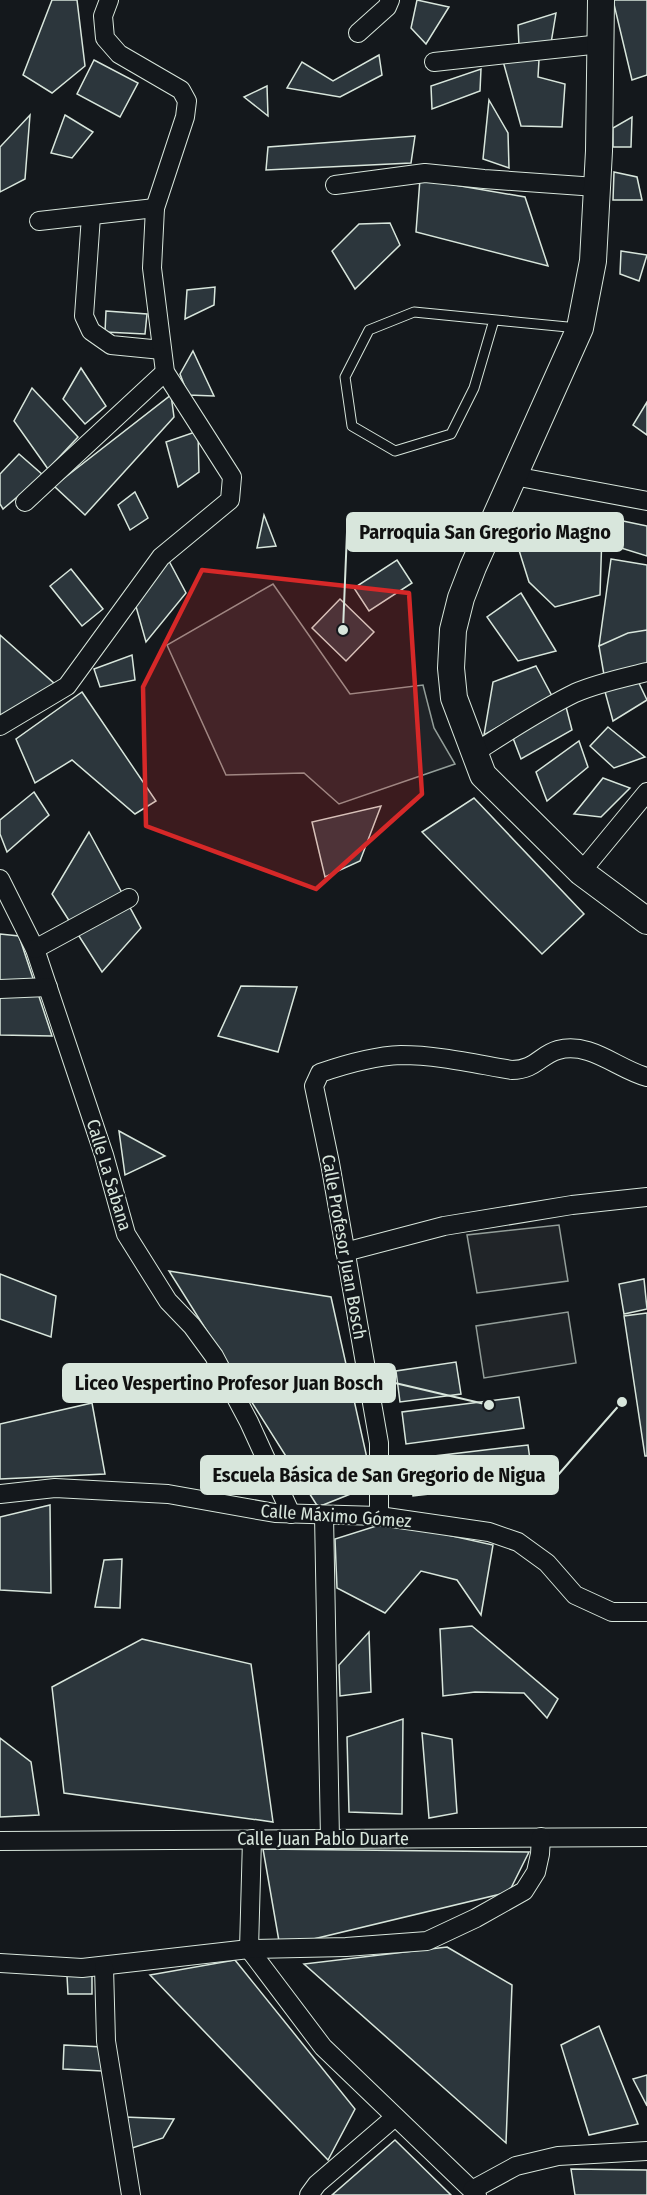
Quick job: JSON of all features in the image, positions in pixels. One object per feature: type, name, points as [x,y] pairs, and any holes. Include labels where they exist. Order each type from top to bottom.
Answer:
[{"type":"street","points":[[0,726],[67,686],[161,557],[230,500],[232,477],[165,372],[152,268],[155,208],[185,117],[187,101],[181,90],[119,54],[105,38],[103,16],[109,0]]},
{"type":"street","points":[[358,33],[387,7],[390,0]]},
{"type":"street","points":[[601,0],[599,151],[593,261],[580,328],[461,598],[453,630],[452,668],[454,698],[483,775],[581,872],[647,921]]},
{"type":"street","points":[[434,62],[601,44]]},
{"type":"street","points":[[335,185],[425,173],[596,187]]},
{"type":"street","points":[[39,220],[155,208]]},
{"type":"street","points":[[91,216],[84,316],[91,331],[111,345],[162,350]]},
{"type":"street","points":[[25,502],[165,372]]},
{"type":"street","points":[[514,476],[647,501]]},
{"type":"street","points":[[474,753],[536,714],[576,693],[615,679],[647,672]]},
{"type":"street","points":[[581,872],[647,792]]},
{"type":"street","name":"Calle La Sabana","points":[[0,879],[35,949],[104,1155],[126,1234],[168,1301],[192,1326],[214,1356],[249,1422],[291,1514]]},
{"type":"street","points":[[35,949],[129,898]]},
{"type":"street","points":[[0,989],[48,987]]},
{"type":"street","name":"Calle Profesor Juan Bosch","points":[[379,1516],[379,1443],[314,1086],[320,1073],[364,1059],[401,1055],[524,1070],[558,1050],[579,1049],[598,1055],[634,1074],[647,1077]]},
{"type":"street","points":[[345,1252],[444,1226],[572,1205],[647,1197]]},
{"type":"street","name":"Calle Máximo Gómez","points":[[0,1494],[55,1488],[168,1494],[275,1513],[379,1516],[489,1532],[518,1542],[547,1563],[575,1595],[612,1612],[647,1612]]},
{"type":"street","points":[[324,1515],[330,1839]]},
{"type":"street","points":[[0,1963],[82,1968],[249,1949],[346,1947],[427,1941],[476,1918],[524,1891],[536,1872],[541,1837]]},
{"type":"street","name":"Calle Juan Pablo Duarte","points":[[0,1841],[647,1837]]},
{"type":"street","points":[[252,1839],[249,1949],[323,2047],[474,2193],[516,2166],[558,2156],[647,2151]]},
{"type":"street","points":[[104,1966],[106,2041],[131,2195]]},
{"type":"street","points":[[309,2195],[317,2184],[395,2117]]},
{"type":"lane","points":[[494,320],[474,388],[451,434],[395,451],[352,426],[345,376],[369,330],[414,312],[580,328]]},
{"type":"highlighted area","points":[[202,570],[409,593],[422,794],[316,889],[146,826],[143,687]]},
{"type":"shaded area","points":[[273,584],[350,694],[423,685],[434,728],[455,764],[339,804],[304,773],[226,775],[167,645]]},
{"type":"shaded area","points":[[559,1225],[568,1281],[477,1293],[467,1235]]},
{"type":"shaded area","points":[[568,1312],[576,1363],[484,1378],[476,1326]]},
{"type":"building","points":[[52,0],[77,0],[85,66],[52,93],[23,75]]},
{"type":"building","points":[[417,0],[449,7],[426,44],[411,28]]},
{"type":"building","points":[[613,0],[647,0],[647,75],[632,80]]},
{"type":"building","points":[[556,13],[551,43],[519,46],[518,25]]},
{"type":"building","points":[[379,55],[382,75],[340,97],[287,88],[302,62],[333,81]]},
{"type":"building","points":[[94,60],[138,83],[120,117],[77,94]]},
{"type":"building","points":[[539,60],[538,77],[565,84],[562,127],[521,126],[503,61]]},
{"type":"building","points":[[481,69],[480,91],[432,109],[431,86]]},
{"type":"building","points":[[267,86],[268,116],[244,97]]},
{"type":"building","points":[[489,100],[508,133],[509,168],[483,159]]},
{"type":"building","points":[[30,115],[25,179],[0,192],[0,147]]},
{"type":"building","points":[[65,115],[93,132],[72,158],[51,153]]},
{"type":"building","points":[[632,117],[631,147],[613,147],[613,128]]},
{"type":"building","points":[[415,136],[411,163],[266,170],[268,147]]},
{"type":"building","points":[[614,172],[637,177],[642,200],[613,200]]},
{"type":"building","points":[[420,179],[525,197],[548,266],[416,232]]},
{"type":"building","points":[[390,223],[400,245],[355,289],[332,251],[359,224]]},
{"type":"building","points":[[621,251],[647,255],[639,281],[620,274]]},
{"type":"building","points":[[215,287],[214,305],[185,319],[187,290]]},
{"type":"building","points":[[106,311],[147,314],[145,334],[105,332]]},
{"type":"building","points":[[193,351],[214,396],[188,395],[180,374]]},
{"type":"building","points":[[81,368],[106,406],[85,424],[63,399]]},
{"type":"building","points":[[32,388],[78,437],[48,469],[14,421]]},
{"type":"building","points":[[171,395],[174,417],[85,515],[54,486]]},
{"type":"building","points":[[647,402],[647,435],[633,425]]},
{"type":"building","points":[[198,431],[199,472],[178,487],[166,442]]},
{"type":"building","points":[[19,454],[43,475],[3,509],[0,504],[0,474]]},
{"type":"building","points":[[135,492],[148,518],[130,530],[118,505]]},
{"type":"building","points":[[507,512],[595,524],[602,533],[600,595],[555,607],[529,582]]},
{"type":"building","points":[[264,515],[276,546],[257,548]]},
{"type":"building","points":[[623,521],[647,526],[647,556],[621,548]]},
{"type":"building","points":[[611,559],[647,565],[647,631],[599,646]]},
{"type":"building","points":[[397,560],[412,583],[369,611],[354,588]]},
{"type":"building","points":[[169,561],[186,593],[146,642],[135,603]]},
{"type":"building","points":[[71,569],[103,609],[82,626],[50,586]]},
{"type":"building","points":[[521,593],[556,651],[518,661],[487,617]]},
{"type":"building","points":[[340,599],[374,632],[346,661],[312,628]]},
{"type":"building","points":[[647,630],[647,667],[604,675],[599,646],[628,633]]},
{"type":"building","points":[[0,635],[56,685],[0,720]]},
{"type":"building","points":[[132,655],[135,680],[100,687],[94,669]]},
{"type":"building","points":[[536,666],[552,696],[484,735],[493,682]]},
{"type":"building","points":[[636,677],[647,700],[613,721],[604,688]]},
{"type":"building","points":[[82,692],[156,801],[135,814],[72,760],[35,783],[16,739]]},
{"type":"building","points":[[565,703],[572,730],[521,759],[513,738]]},
{"type":"building","points":[[608,727],[645,757],[614,768],[590,746]]},
{"type":"building","points":[[579,741],[588,767],[547,801],[536,772]]},
{"type":"building","points":[[603,778],[630,788],[601,817],[574,814]]},
{"type":"building","points":[[34,792],[49,815],[7,852],[0,834],[0,820]]},
{"type":"building","points":[[474,798],[584,914],[542,954],[422,832]]},
{"type":"building","points":[[381,806],[360,861],[325,877],[312,822]]},
{"type":"building","points":[[89,832],[141,928],[102,972],[52,894]]},
{"type":"building","points":[[0,934],[19,936],[52,1036],[0,1035]]},
{"type":"building","points":[[241,986],[297,987],[278,1052],[218,1036]]},
{"type":"building","points":[[119,1131],[165,1156],[125,1175]]},
{"type":"building","points":[[169,1271],[331,1297],[373,1485],[318,1507]]},
{"type":"building","points":[[0,1274],[56,1296],[51,1337],[0,1319]]},
{"type":"building","points":[[644,1279],[647,1309],[624,1314],[619,1284]]},
{"type":"building","points":[[647,1313],[647,1456],[645,1456],[624,1316]]},
{"type":"building","points":[[456,1362],[461,1394],[400,1402],[396,1371]]},
{"type":"building","points":[[519,1397],[524,1428],[406,1444],[402,1412]]},
{"type":"building","points":[[92,1403],[105,1474],[0,1479],[0,1424]]},
{"type":"building","points":[[528,1445],[533,1482],[413,1496],[409,1459]]},
{"type":"building","points":[[50,1505],[51,1593],[0,1590],[0,1517]]},
{"type":"building","points":[[389,1522],[493,1545],[481,1615],[457,1580],[421,1571],[385,1613],[337,1588],[335,1539]]},
{"type":"building","points":[[122,1559],[120,1608],[95,1607],[104,1560]]},
{"type":"building","points":[[472,1626],[558,1699],[547,1718],[524,1693],[475,1692],[443,1696],[440,1629]]},
{"type":"building","points":[[369,1632],[371,1692],[340,1696],[339,1665]]},
{"type":"building","points":[[142,1639],[251,1664],[273,1822],[64,1793],[52,1687]]},
{"type":"building","points":[[403,1719],[402,1814],[349,1812],[347,1737]]},
{"type":"building","points":[[422,1733],[452,1739],[457,1813],[429,1818]]},
{"type":"building","points":[[0,1738],[31,1762],[39,1815],[0,1817]]},
{"type":"building","points":[[263,1849],[529,1852],[509,1892],[280,1947]]},
{"type":"building","points":[[447,1947],[512,1985],[506,2143],[304,1964]]},
{"type":"building","points":[[235,1960],[355,2109],[328,2160],[150,1975]]},
{"type":"building","points":[[92,1975],[92,1994],[68,1994],[67,1976]]},
{"type":"building","points":[[599,2026],[638,2124],[589,2135],[561,2045]]},
{"type":"building","points":[[64,2045],[103,2047],[102,2071],[63,2069]]},
{"type":"building","points":[[647,2075],[647,2106],[633,2079]]},
{"type":"building","points":[[124,2117],[174,2119],[163,2138],[126,2150]]},
{"type":"building","points":[[395,2140],[451,2195],[332,2195]]},
{"type":"building","points":[[571,2169],[647,2170],[647,2195],[575,2195]]},
{"type":"place","name":"Parroquia San Gregorio Magno","points":[[343,630]]},
{"type":"place","name":"Escuela Básica de San Gregorio de Nigua","points":[[622,1402]]},
{"type":"place","name":"Liceo Vespertino Profesor Juan Bosch","points":[[489,1405]]}]
